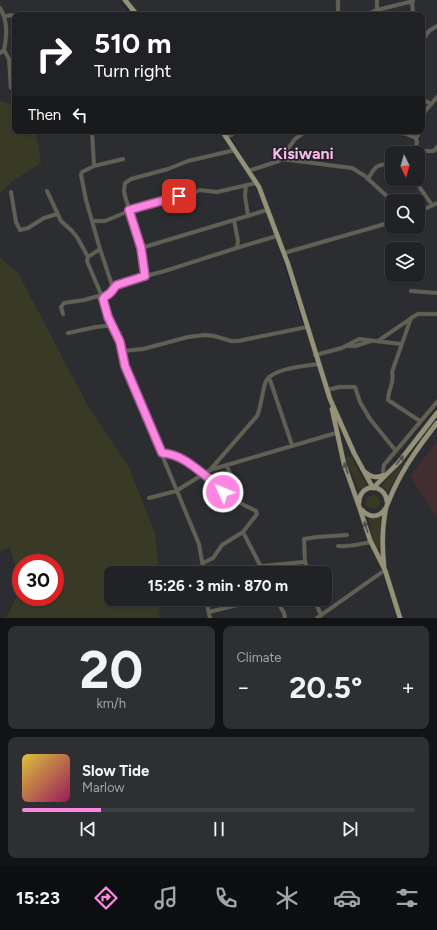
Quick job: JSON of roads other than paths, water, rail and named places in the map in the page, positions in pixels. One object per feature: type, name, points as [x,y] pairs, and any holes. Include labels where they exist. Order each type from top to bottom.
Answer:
[{"type":"main road","points":[[125,0],[135,12]]},
{"type":"main road","points":[[224,134],[256,183],[284,253],[330,399],[362,470],[373,488]]},
{"type":"main road","points":[[330,399],[336,433],[344,464],[360,507],[370,542],[385,570],[400,618]]},
{"type":"main road","points":[[373,488],[391,470],[437,414]]},
{"type":"main road","points":[[385,570],[383,552],[387,506],[386,496],[380,489],[366,489],[359,500],[360,507],[367,515],[372,516],[382,514],[387,506],[405,467],[437,423]]},
{"type":"main road","points":[[362,470],[372,477],[384,476],[391,470]]},
{"type":"street","points":[[338,0],[338,12]]},
{"type":"street","points":[[377,0],[377,10]]},
{"type":"street","points":[[372,12],[412,1],[413,12]]},
{"type":"street","points":[[0,8],[4,16],[6,31],[2,51],[9,59],[11,88]]},
{"type":"street","points":[[4,16],[12,15]]},
{"type":"street","points":[[425,34],[437,26]]},
{"type":"street","points":[[425,111],[437,97]]},
{"type":"street","points":[[425,101],[430,104]]},
{"type":"street","points":[[92,134],[94,166]]},
{"type":"street","points":[[226,137],[232,134]]},
{"type":"street","points":[[248,171],[281,159],[295,139],[302,134]]},
{"type":"street","points":[[406,134],[416,138]]},
{"type":"street","points":[[417,146],[416,138],[418,134]]},
{"type":"street","points":[[425,152],[434,152],[437,147]]},
{"type":"street","points":[[145,276],[141,248],[124,191],[125,184],[135,178],[168,169],[188,161],[235,150]]},
{"type":"street","points":[[113,288],[84,195],[81,175],[82,172],[94,166],[123,159]]},
{"type":"street","points":[[281,159],[352,168],[360,172],[385,195]]},
{"type":"street","points":[[368,179],[374,168],[385,165]]},
{"type":"street","points":[[92,221],[105,221],[129,211],[179,196],[190,196],[199,190],[217,192],[256,183]]},
{"type":"street","points":[[246,185],[245,196],[248,216]]},
{"type":"street","points":[[419,186],[437,208]]},
{"type":"street","points":[[47,191],[61,221],[77,237],[88,257],[87,261],[102,297],[104,307],[123,351],[125,366],[199,544],[202,564],[214,556],[222,545],[243,532],[257,512],[224,494],[222,488],[176,455],[162,453]]},
{"type":"street","points":[[11,192],[16,222],[20,230],[28,228],[44,218],[57,214]]},
{"type":"street","points":[[425,209],[435,204]]},
{"type":"street","points":[[141,248],[267,210]]},
{"type":"street","points":[[234,220],[238,241],[237,247]]},
{"type":"street","points":[[284,253],[385,224]]},
{"type":"street","points":[[63,314],[61,306],[64,303],[102,297],[111,292],[113,288],[122,284],[237,247],[277,236]]},
{"type":"street","points":[[88,257],[100,249]]},
{"type":"street","points":[[412,291],[437,293]]},
{"type":"street","points":[[378,341],[401,324],[418,314],[437,314]]},
{"type":"street","points":[[411,318],[392,370],[394,379],[388,398],[393,404],[406,411],[420,422]]},
{"type":"street","points":[[68,333],[113,325]]},
{"type":"street","points":[[123,351],[144,349],[197,336],[208,335],[231,341],[238,341],[307,326]]},
{"type":"street","points":[[315,355],[346,346],[359,339],[401,344]]},
{"type":"street","points":[[149,498],[176,491],[210,470],[257,416],[261,406],[266,381],[274,373],[298,366],[318,364]]},
{"type":"street","points":[[269,378],[292,445]]},
{"type":"street","points":[[327,390],[339,387],[355,387],[360,402],[370,419],[396,451]]},
{"type":"street","points":[[384,476],[382,471],[384,465],[437,402]]},
{"type":"street","points":[[210,470],[336,433]]},
{"type":"street","points":[[222,511],[221,504],[224,494],[234,481],[226,465]]},
{"type":"street","points":[[243,532],[261,566]]},
{"type":"street","points":[[306,566],[304,539],[347,535]]},
{"type":"street","points":[[338,546],[349,547],[356,544],[370,542]]},
{"type":"street","points":[[273,565],[305,562]]},
{"type":"street","points":[[317,606],[321,617],[385,570]]},
{"type":"street","points":[[208,606],[210,618]]},
{"type":"street","points":[[209,612],[233,606]]},
{"type":"street","points":[[279,606],[285,618]]},
{"type":"waterway","points":[[124,5],[129,12]]},
{"type":"waterway","points":[[231,138],[249,168]]},
{"type":"waterway","points":[[255,185],[263,204]]},
{"type":"waterway","points":[[278,243],[304,325]]},
{"type":"waterway","points":[[283,244],[285,248]]},
{"type":"waterway","points":[[288,256],[290,263]]},
{"type":"district","name":"Kisiwani","points":[[303,153]]}]
